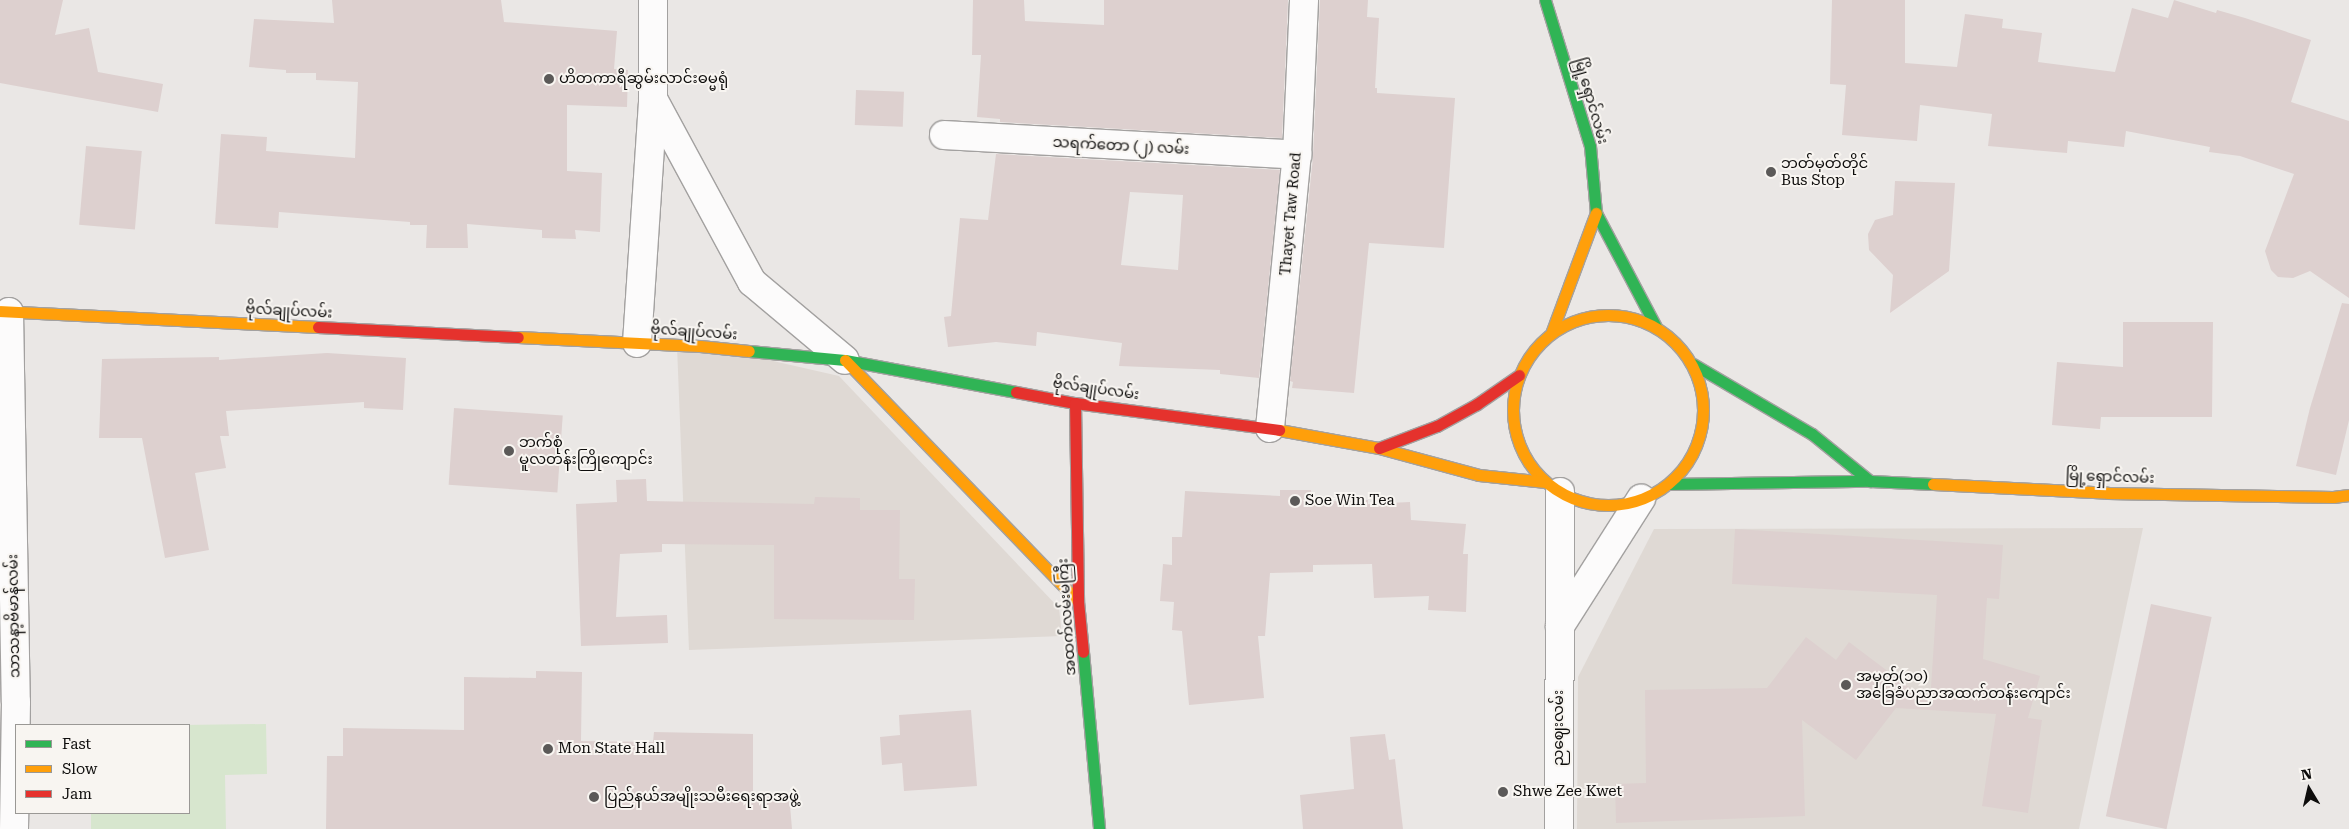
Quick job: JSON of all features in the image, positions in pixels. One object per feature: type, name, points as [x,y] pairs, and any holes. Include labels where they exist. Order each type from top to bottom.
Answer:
[{"type":"main road","name":"မြို့ရှောင်လမ်း","points":[[1546,0],[1590,146],[1596,213],[1656,326]]},
{"type":"main road","name":"မြို့ရှောင်လမ်း","points":[[1552,331],[1596,213]]},
{"type":"main road","name":"ဗိုလ်ချုပ်လမ်း","points":[[5,312],[700,346],[845,360],[1075,403],[1270,428],[1379,448],[1479,475],[1553,488]]},
{"type":"main road","points":[[1603,314],[1631,316],[1656,326],[1677,343],[1693,364],[1703,395],[1702,428],[1690,459],[1669,484],[1641,499],[1614,505],[1586,503],[1553,488],[1526,460],[1515,433],[1512,404],[1519,375],[1532,351],[1552,331],[1577,319],[1603,314]]},
{"type":"main road","points":[[845,360],[1078,601]]},
{"type":"main road","points":[[1693,364],[1812,434],[1870,480]]},
{"type":"main road","points":[[1379,448],[1437,426],[1477,404],[1519,375]]},
{"type":"main road","name":"အထက်လမ်းမကြီး","points":[[1075,403],[1078,601],[1099,829]]},
{"type":"main road","name":"မြို့ရှောင်လမ်း","points":[[1669,484],[1870,480],[2108,493],[2325,497],[2349,495]]},
{"type":"street","points":[[637,343],[653,99],[653,0]]},
{"type":"street","name":"Thayet Taw Road","points":[[1270,428],[1297,155],[1304,0]]},
{"type":"street","points":[[653,99],[752,282],[845,360]]},
{"type":"street","name":"သရက်တော (၂) လမ်း","points":[[944,136],[1297,155]]},
{"type":"street","name":"သာသနာ့ဗိမာန်လမ်း","points":[[5,312],[16,724]]},
{"type":"street","name":"ညဈေးလမ်း","points":[[1553,488],[1560,626],[1559,829]]},
{"type":"street","points":[[1560,626],[1641,499]]},
{"type":"street","name":"သာသနာ့ဗိမာန်လမ်း","points":[[14,829],[15,766]]},
{"type":"shaded area","points":[[702,345],[839,376],[1059,608],[1062,636],[689,650],[677,346]]},
{"type":"shaded area","points":[[2143,528],[2079,829],[1577,829],[1578,677],[1654,529]]},
{"type":"green space","points":[[266,724],[267,774],[225,775],[226,829],[91,829],[91,814],[190,814],[190,725]]},
{"type":"building","points":[[0,0],[63,0],[55,35],[89,28],[98,72],[163,84],[158,112],[0,83]]},
{"type":"building","points":[[332,0],[501,0],[504,22],[617,31],[614,69],[628,70],[627,107],[567,105],[567,171],[602,173],[600,232],[575,230],[576,239],[542,238],[542,230],[467,224],[468,248],[426,248],[427,225],[410,225],[410,222],[279,212],[278,228],[215,224],[221,134],[267,137],[266,151],[355,158],[358,82],[316,80],[316,73],[286,73],[286,70],[249,67],[254,19],[334,23]]},
{"type":"building","points":[[973,0],[1024,0],[1025,21],[1104,25],[1104,0],[1288,0],[1282,138],[1000,122],[1000,119],[977,117],[981,55],[972,55]]},
{"type":"building","points":[[1320,0],[1368,0],[1367,17],[1379,18],[1375,88],[1377,88],[1377,93],[1455,98],[1444,248],[1369,243],[1354,393],[1292,388],[1293,382],[1290,381],[1313,157]]},
{"type":"building","points":[[1832,0],[1905,0],[1905,63],[1957,67],[1965,14],[2003,19],[2002,28],[2042,33],[2038,62],[2115,72],[2132,8],[2168,18],[2174,0],[2216,13],[2217,10],[2245,18],[2311,40],[2291,102],[2349,121],[2349,298],[2310,271],[2293,278],[2278,277],[2271,270],[2265,251],[2294,174],[2240,156],[2209,152],[2210,147],[2126,131],[2124,147],[2068,141],[2067,153],[1988,146],[1992,114],[1920,105],[1917,141],[1842,135],[1846,85],[1830,84]]},
{"type":"building","points":[[856,90],[904,92],[903,127],[855,125]]},
{"type":"building","points":[[86,146],[142,151],[135,230],[79,225]]},
{"type":"building","points":[[996,154],[1280,170],[1259,378],[1220,374],[1220,370],[1119,366],[1122,343],[1037,332],[1036,346],[996,342],[948,347],[944,317],[951,316],[960,218],[988,220]],"holes":[[[1130,192],[1183,195],[1178,270],[1121,265]]]},
{"type":"building","points":[[1895,181],[1955,183],[1949,271],[1890,313],[1893,275],[1869,250],[1868,234],[1875,220],[1893,215]]},
{"type":"building","points":[[2342,303],[2349,304],[2349,420],[2336,475],[2296,466],[2310,408]]},
{"type":"building","points":[[2123,322],[2213,322],[2212,417],[2101,417],[2100,429],[2052,425],[2057,362],[2123,367]]},
{"type":"building","points":[[327,353],[406,358],[403,410],[364,408],[364,402],[226,411],[229,436],[220,436],[226,468],[195,473],[209,550],[165,558],[142,438],[99,438],[102,359],[219,357],[219,360]]},
{"type":"building","points":[[454,408],[563,416],[557,492],[449,485]]},
{"type":"building","points":[[646,479],[647,501],[814,504],[815,497],[860,498],[860,510],[900,510],[899,579],[915,579],[914,620],[774,619],[774,545],[662,544],[662,552],[620,554],[616,617],[667,615],[668,643],[581,646],[576,504],[617,502],[616,480]]},
{"type":"building","points":[[1280,490],[1311,490],[1312,502],[1368,500],[1368,504],[1410,502],[1411,520],[1466,524],[1463,554],[1468,554],[1466,612],[1428,610],[1429,596],[1374,598],[1372,564],[1313,565],[1313,572],[1270,573],[1265,636],[1258,636],[1264,698],[1189,705],[1182,631],[1172,630],[1174,602],[1160,601],[1163,564],[1172,565],[1172,537],[1182,537],[1185,491],[1280,496]]},
{"type":"building","points":[[1735,529],[2003,545],[1999,599],[1987,598],[1983,659],[2040,676],[2028,718],[2042,720],[2028,813],[1982,806],[1996,714],[1896,708],[1856,760],[1802,720],[1805,816],[1616,823],[1615,784],[1646,783],[1645,690],[1767,688],[1806,637],[1836,660],[1849,642],[1930,703],[1937,595],[1732,584]]},
{"type":"building","points":[[2151,604],[2212,617],[2167,829],[2106,816]]},
{"type":"building","name":"Mon State Hall","points":[[536,671],[582,672],[581,741],[653,742],[654,732],[753,734],[753,798],[789,794],[792,829],[326,829],[327,756],[343,756],[343,728],[464,730],[464,677],[536,678]]},
{"type":"building","points":[[971,710],[977,786],[904,791],[902,763],[882,765],[880,737],[900,735],[899,715]]},
{"type":"building","points":[[1385,734],[1389,760],[1395,759],[1403,829],[1303,829],[1300,795],[1354,789],[1350,737]]},
{"type":"traffic: fast","points":[[1545,0],[1590,146],[1596,213],[1656,327]]},
{"type":"traffic: fast","points":[[749,351],[845,360],[1016,392]]},
{"type":"traffic: fast","points":[[1693,364],[1812,434],[1870,481]]},
{"type":"traffic: fast","points":[[1669,484],[1870,481],[1933,484]]},
{"type":"traffic: fast","points":[[1083,652],[1099,829]]},
{"type":"traffic: slow","points":[[1552,331],[1596,213]]},
{"type":"traffic: slow","points":[[0,311],[318,327]]},
{"type":"traffic: slow","points":[[1599,315],[1617,315],[1636,319],[1653,326],[1668,336],[1682,350],[1692,365],[1699,382],[1703,410],[1699,438],[1692,455],[1682,470],[1668,484],[1653,494],[1636,501],[1617,505],[1599,505],[1580,501],[1563,494],[1548,484],[1534,470],[1524,455],[1517,438],[1513,419],[1513,401],[1517,382],[1524,365],[1534,350],[1548,336],[1563,326],[1580,319],[1599,315]]},
{"type":"traffic: slow","points":[[518,337],[700,346],[749,351]]},
{"type":"traffic: slow","points":[[845,360],[1078,601]]},
{"type":"traffic: slow","points":[[1279,430],[1379,448],[1479,475],[1546,482]]},
{"type":"traffic: slow","points":[[1933,484],[2108,493],[2333,497],[2349,495]]},
{"type":"traffic: jam","points":[[318,327],[518,337]]},
{"type":"traffic: jam","points":[[1379,448],[1437,426],[1477,404],[1519,375]]},
{"type":"traffic: jam","points":[[1016,392],[1075,403],[1279,430]]},
{"type":"traffic: jam","points":[[1075,403],[1078,601],[1083,652]]},
{"type":"place","name":"ဟိတကာရီဆွမ်းလာင်းဓမ္မရုံ","points":[[549,79]]},
{"type":"place","name":"ဘတ်မှတ်တိုင် Bus Stop","points":[[1771,172]]},
{"type":"place","name":"ဘက်စုံ မူလတန်းကြိုကျောင်း","points":[[509,451]]},
{"type":"place","name":"Soe Win Tea","points":[[1295,501]]},
{"type":"place","name":"အမှတ်(၁၀) အခြေခံပညာအထက်တန်းကျောင်း","points":[[1846,685]]},
{"type":"place","name":"Mon State Hall","points":[[548,749]]},
{"type":"place","name":"Shwe Zee Kwet","points":[[1503,792]]},
{"type":"place","name":"ပြည်နယ်အမျိုးသမီးရေးရာအဖွဲ့","points":[[594,797]]}]
